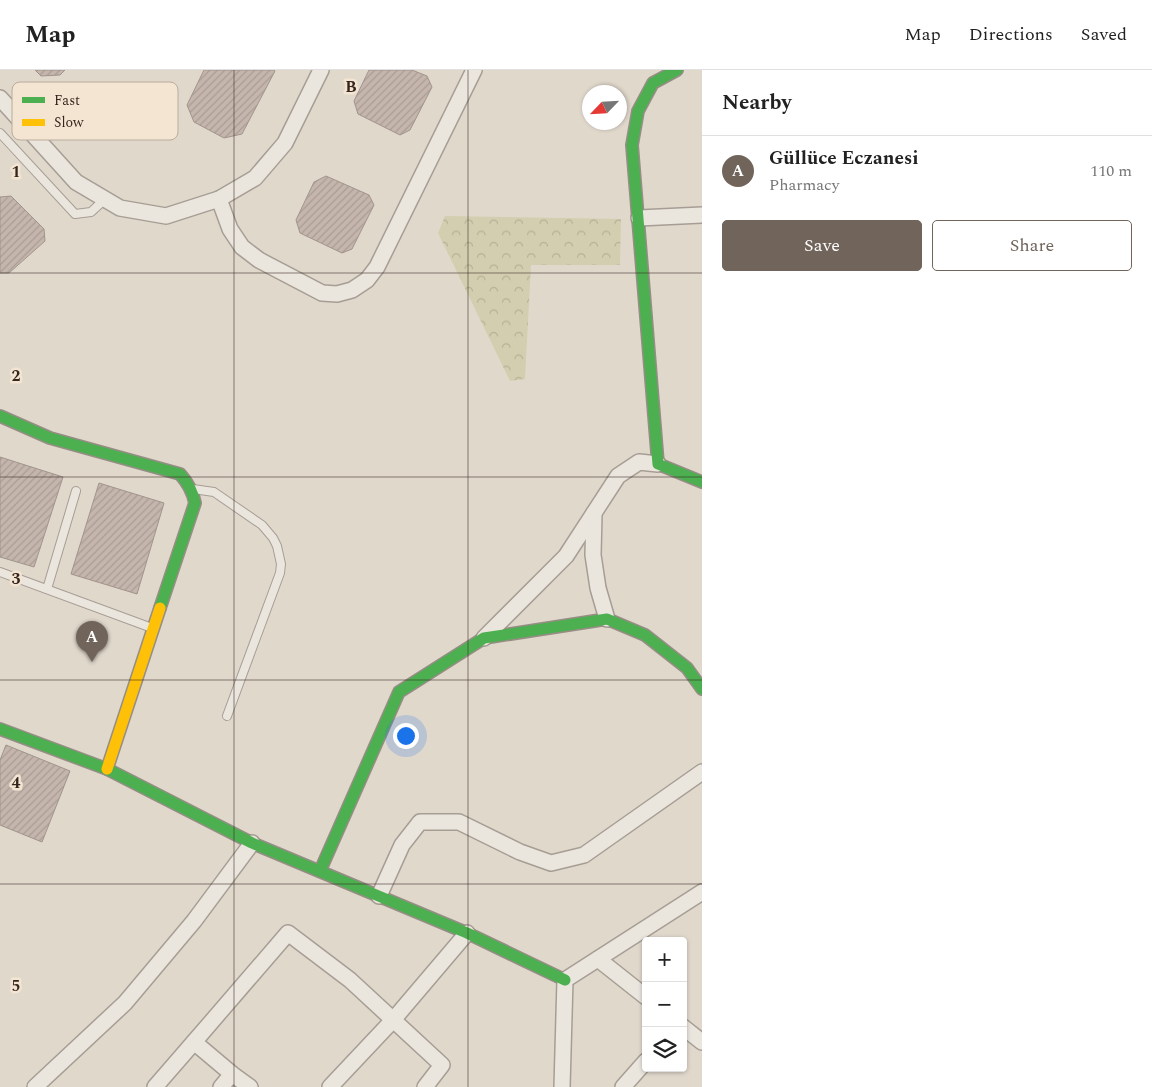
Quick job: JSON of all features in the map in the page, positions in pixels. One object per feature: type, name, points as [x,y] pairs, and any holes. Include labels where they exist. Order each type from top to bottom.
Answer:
[{"type":"street","points":[[38,140],[76,182],[120,208],[166,216],[218,199],[254,178],[285,143],[321,70]]},
{"type":"street","points":[[218,199],[230,229],[242,247],[259,260],[322,293],[337,294],[352,290],[367,280],[377,267],[474,70]]},
{"type":"street","points":[[658,464],[632,145],[638,111],[653,83],[677,70]]},
{"type":"street","points":[[0,98],[12,111]]},
{"type":"street","points":[[639,218],[702,215]]},
{"type":"street","points":[[0,416],[50,438],[180,474],[191,488],[195,503],[107,769]]},
{"type":"street","points":[[320,871],[399,692],[484,638],[566,556],[618,476],[639,462],[658,464],[702,482]]},
{"type":"street","points":[[594,513],[593,555],[598,588],[607,619]]},
{"type":"street","points":[[484,638],[607,619],[645,635],[687,668],[702,689]]},
{"type":"street","points":[[0,729],[107,769],[252,843],[466,933],[565,980]]},
{"type":"street","points":[[380,896],[402,845],[420,822],[459,822],[520,852],[551,863],[584,855],[702,772]]},
{"type":"street","points":[[35,1087],[125,1003],[194,921],[252,843]]},
{"type":"street","points":[[565,980],[702,892]]},
{"type":"street","points":[[155,1087],[288,933],[350,980],[442,1065],[425,1087]]},
{"type":"street","points":[[330,1087],[394,1020],[466,933]]},
{"type":"street","points":[[598,959],[642,994]]},
{"type":"street","points":[[562,1087],[565,980]]},
{"type":"street","points":[[687,1030],[702,1042]]},
{"type":"street","points":[[194,1042],[250,1087]]},
{"type":"street","points":[[623,1087],[642,1066]]},
{"type":"street","points":[[221,1087],[232,1074]]},
{"type":"lane","points":[[0,133],[75,214],[91,212],[105,199]]},
{"type":"lane","points":[[191,488],[214,492],[262,525],[273,538],[279,554],[280,573],[227,716]]},
{"type":"lane","points":[[47,589],[76,491]]},
{"type":"lane","points":[[0,572],[154,628]]},
{"type":"green space","points":[[445,216],[621,219],[620,265],[531,265],[525,379],[510,381],[438,233]]},
{"type":"building","points":[[35,70],[65,70],[60,75],[41,76]]},
{"type":"building","points":[[204,70],[275,71],[242,134],[224,138],[194,122],[187,105]]},
{"type":"building","points":[[369,70],[412,70],[427,76],[432,87],[410,130],[400,135],[358,114],[354,101]]},
{"type":"building","points":[[326,176],[369,195],[374,205],[352,249],[342,253],[300,233],[296,220],[314,182]]},
{"type":"building","points":[[11,196],[44,229],[45,241],[9,273],[0,273],[0,197]]},
{"type":"building","points":[[0,457],[63,477],[34,567],[0,557]]},
{"type":"building","points":[[99,483],[164,503],[137,594],[71,574]]},
{"type":"building","points":[[6,745],[70,771],[42,842],[0,825],[0,760]]},
{"type":"traffic: fast","points":[[677,70],[653,83],[638,111],[632,145],[658,464],[702,482]]},
{"type":"traffic: fast","points":[[0,416],[50,438],[180,474],[183,477],[188,484],[195,503],[160,608]]},
{"type":"traffic: fast","points":[[320,871],[399,692],[484,638],[607,619],[645,635],[687,668],[702,689]]},
{"type":"traffic: fast","points":[[0,729],[107,769],[252,843],[467,933],[565,980]]},
{"type":"traffic: slow","points":[[107,769],[160,608]]},
{"type":"place","name":"Güllüce Eczanesi","points":[[92,662]]}]
